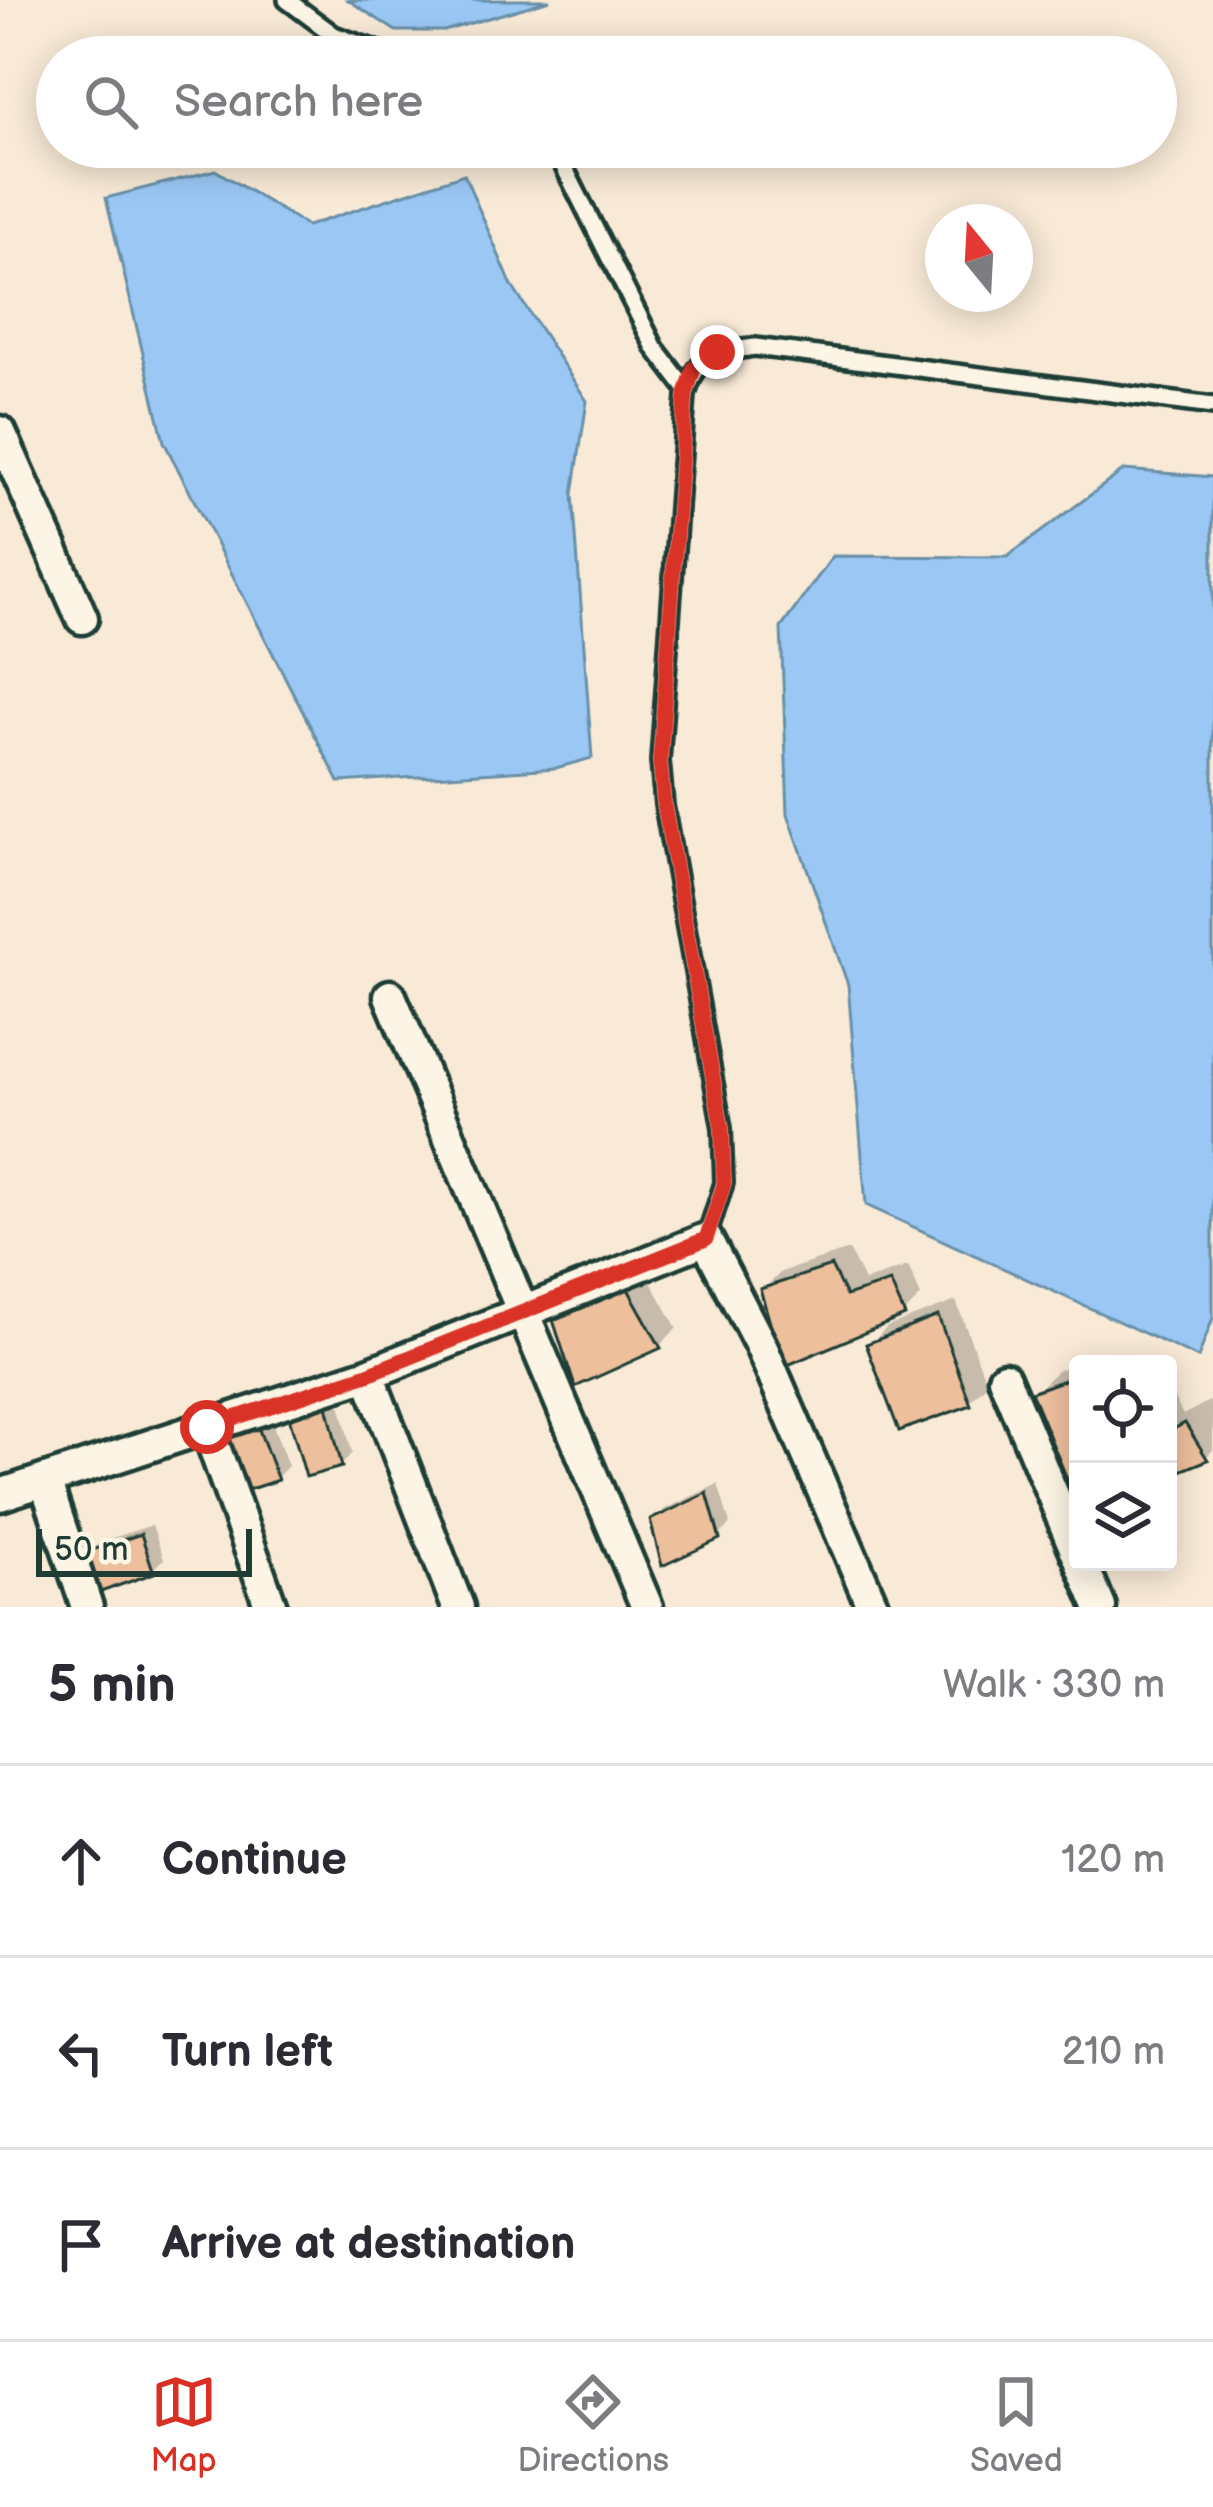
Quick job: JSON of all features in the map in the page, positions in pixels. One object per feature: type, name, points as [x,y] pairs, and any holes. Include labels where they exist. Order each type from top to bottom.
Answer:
[{"type":"street","points":[[0,432],[82,618]]},
{"type":"street","points":[[390,996],[647,1607]]},
{"type":"street","points":[[0,1496],[368,1374],[706,1239],[761,1346],[873,1607]]},
{"type":"street","points":[[368,1374],[458,1607]]},
{"type":"street","points":[[1004,1378],[1069,1534]]},
{"type":"street","points":[[207,1427],[271,1607]]},
{"type":"street","points":[[45,1481],[87,1607]]},
{"type":"street","points":[[1085,1571],[1100,1607]]},
{"type":"lane","points":[[286,0],[339,36]]},
{"type":"lane","points":[[565,168],[656,348],[687,390]]},
{"type":"lane","points":[[706,1239],[724,1184],[724,1143],[660,761],[687,390],[694,368],[717,352],[755,347],[1213,406]]},
{"type":"water","points":[[348,0],[550,0],[444,31],[396,31]]},
{"type":"water","points":[[215,170],[307,226],[464,174],[512,286],[587,401],[573,494],[592,758],[556,768],[339,782],[164,442],[106,198]]},
{"type":"water","points":[[1124,470],[1213,477],[1213,1318],[1198,1358],[866,1205],[848,985],[788,814],[781,628],[833,556],[1007,557]]},
{"type":"building","points":[[831,1266],[846,1296],[890,1282],[905,1316],[783,1367],[760,1289]]},
{"type":"building","points":[[628,1289],[661,1348],[575,1387],[553,1320]]},
{"type":"building","points":[[938,1316],[971,1405],[899,1431],[866,1344]]},
{"type":"building","points":[[1069,1378],[1069,1483],[1031,1392]]},
{"type":"building","points":[[327,1405],[342,1467],[306,1477],[289,1417]]},
{"type":"building","points":[[1185,1423],[1208,1460],[1177,1472],[1177,1463],[1177,1427]]},
{"type":"building","points":[[258,1427],[278,1480],[244,1491],[225,1436]]},
{"type":"building","points":[[707,1493],[720,1539],[662,1566],[650,1520]]},
{"type":"building","points":[[141,1534],[154,1573],[95,1594],[86,1552]]},
{"type":"route","points":[[207,1427],[368,1374],[706,1239],[724,1184],[725,1159],[660,761],[686,394],[694,368],[717,352]]}]
